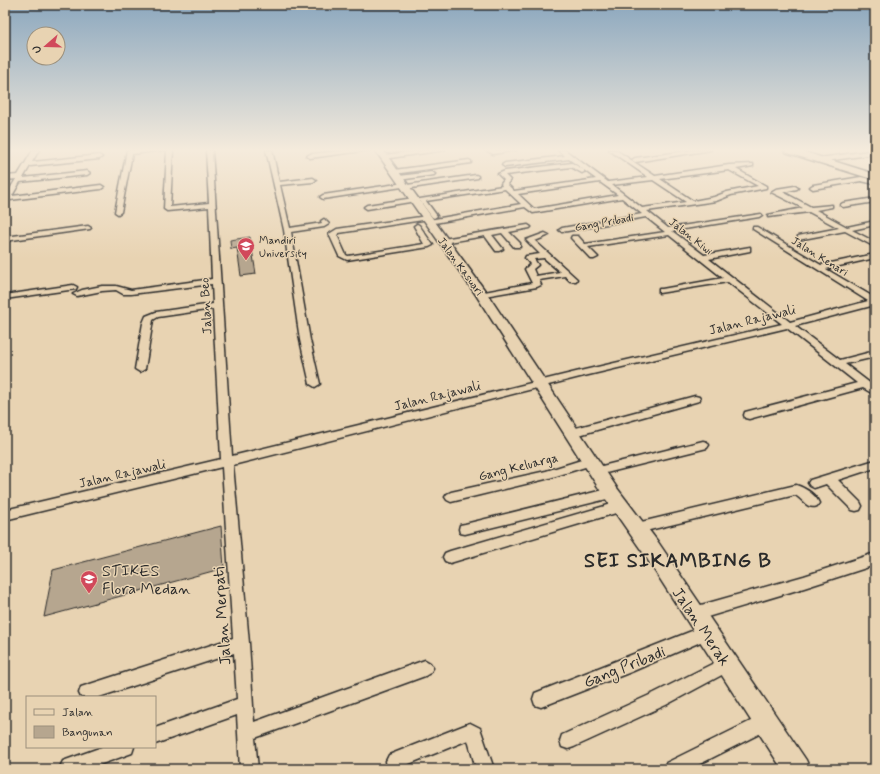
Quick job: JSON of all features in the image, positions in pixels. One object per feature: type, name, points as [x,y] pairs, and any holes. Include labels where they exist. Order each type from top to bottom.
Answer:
[{"type":"street","points":[[6,198],[14,186]]},
{"type":"street","points":[[56,191],[61,186]]},
{"type":"street","points":[[118,212],[123,186]]},
{"type":"street","points":[[168,186],[167,209],[212,205]]},
{"type":"street","name":"Jalan Beo","points":[[211,186],[227,461]]},
{"type":"street","points":[[277,186],[287,230],[305,340],[315,384]]},
{"type":"street","points":[[323,197],[372,186]]},
{"type":"street","name":"Jalan Kasuari","points":[[404,186],[482,295],[541,383]]},
{"type":"street","points":[[513,193],[578,186]]},
{"type":"street","points":[[611,186],[621,199]]},
{"type":"street","name":"Jalan Kiwi","points":[[611,186],[621,199],[646,211],[701,258],[875,392]]},
{"type":"street","points":[[612,186],[646,211]]},
{"type":"street","points":[[667,186],[692,203]]},
{"type":"street","name":"Gang Pribadi","points":[[562,230],[646,211],[719,199],[729,193],[764,187],[763,186]]},
{"type":"street","points":[[813,187],[818,186]]},
{"type":"street","points":[[6,198],[101,187]]},
{"type":"street","points":[[429,219],[422,200],[506,187],[533,211],[621,199]]},
{"type":"street","points":[[746,196],[795,188]]},
{"type":"street","points":[[6,198],[81,189]]},
{"type":"street","points":[[776,191],[875,245]]},
{"type":"street","points":[[367,207],[414,200]]},
{"type":"street","points":[[843,205],[875,200]]},
{"type":"street","points":[[417,226],[429,244],[428,246],[345,258],[332,234],[337,231],[429,219],[524,204]]},
{"type":"street","points":[[770,216],[830,206]]},
{"type":"street","points":[[583,246],[759,215]]},
{"type":"street","points":[[334,238],[417,226],[429,219]]},
{"type":"street","points":[[287,230],[324,225],[326,224],[324,221]]},
{"type":"street","points":[[801,238],[875,223]]},
{"type":"street","points":[[443,241],[528,227]]},
{"type":"street","points":[[5,239],[88,228]]},
{"type":"street","name":"Jalan Kenari","points":[[755,228],[875,302]]},
{"type":"street","points":[[504,231],[517,245]]},
{"type":"street","points":[[487,234],[499,248]]},
{"type":"street","points":[[533,279],[570,276],[530,240],[545,235]]},
{"type":"street","points":[[575,238],[594,257]]},
{"type":"street","points":[[701,258],[747,249]]},
{"type":"street","points":[[482,295],[537,285],[533,279],[534,276],[529,269],[534,265],[529,258],[546,256]]},
{"type":"street","points":[[818,268],[875,256]]},
{"type":"street","points":[[662,290],[729,279]]},
{"type":"street","points":[[5,297],[75,291],[82,292],[115,288],[124,292],[131,292],[216,281]]},
{"type":"street","name":"Jalan Rajawali","points":[[5,514],[183,473],[541,383],[875,302]]},
{"type":"street","points":[[140,369],[149,318],[156,315],[217,306]]},
{"type":"street","points":[[838,364],[875,354]]},
{"type":"street","name":"Jalan Merak","points":[[541,383],[572,433],[707,632],[797,769]]},
{"type":"street","points":[[749,415],[865,384]]},
{"type":"street","points":[[572,433],[695,399]]},
{"type":"street","name":"Gang Keluarga","points":[[451,497],[546,475],[702,445]]},
{"type":"street","name":"Jalan Merpati","points":[[227,461],[242,643],[249,769]]},
{"type":"street","points":[[814,483],[875,464]]},
{"type":"street","points":[[828,478],[856,506]]},
{"type":"street","points":[[637,528],[796,490],[802,492],[813,503]]},
{"type":"street","points":[[465,529],[617,499]]},
{"type":"street","points":[[450,557],[617,499]]},
{"type":"street","points":[[694,614],[804,582],[875,559]]},
{"type":"street","name":"Gang Pribadi","points":[[541,699],[631,664],[707,632]]},
{"type":"street","points":[[87,694],[242,643]]},
{"type":"street","points":[[568,741],[660,699],[728,664]]},
{"type":"street","points":[[247,733],[425,668]]},
{"type":"street","points":[[156,736],[245,704]]},
{"type":"street","points":[[672,769],[765,722]]},
{"type":"street","points":[[396,769],[394,761],[470,731],[474,734],[485,769]]},
{"type":"street","points":[[69,767],[123,748]]},
{"type":"building","name":"Mandiri University","points":[[250,237],[256,274],[241,276],[237,248],[231,249],[230,240]]},
{"type":"building","name":"STIKES Flora Medan","points":[[221,526],[224,568],[44,617],[53,570]]},
{"type":"place","name":"Mandiri University","points":[[246,261]]},
{"type":"place","name":"STIKES Flora Medan","points":[[89,594]]},
{"type":"district","name":"SEI SIKAMBING B","points":[[678,560]]}]
